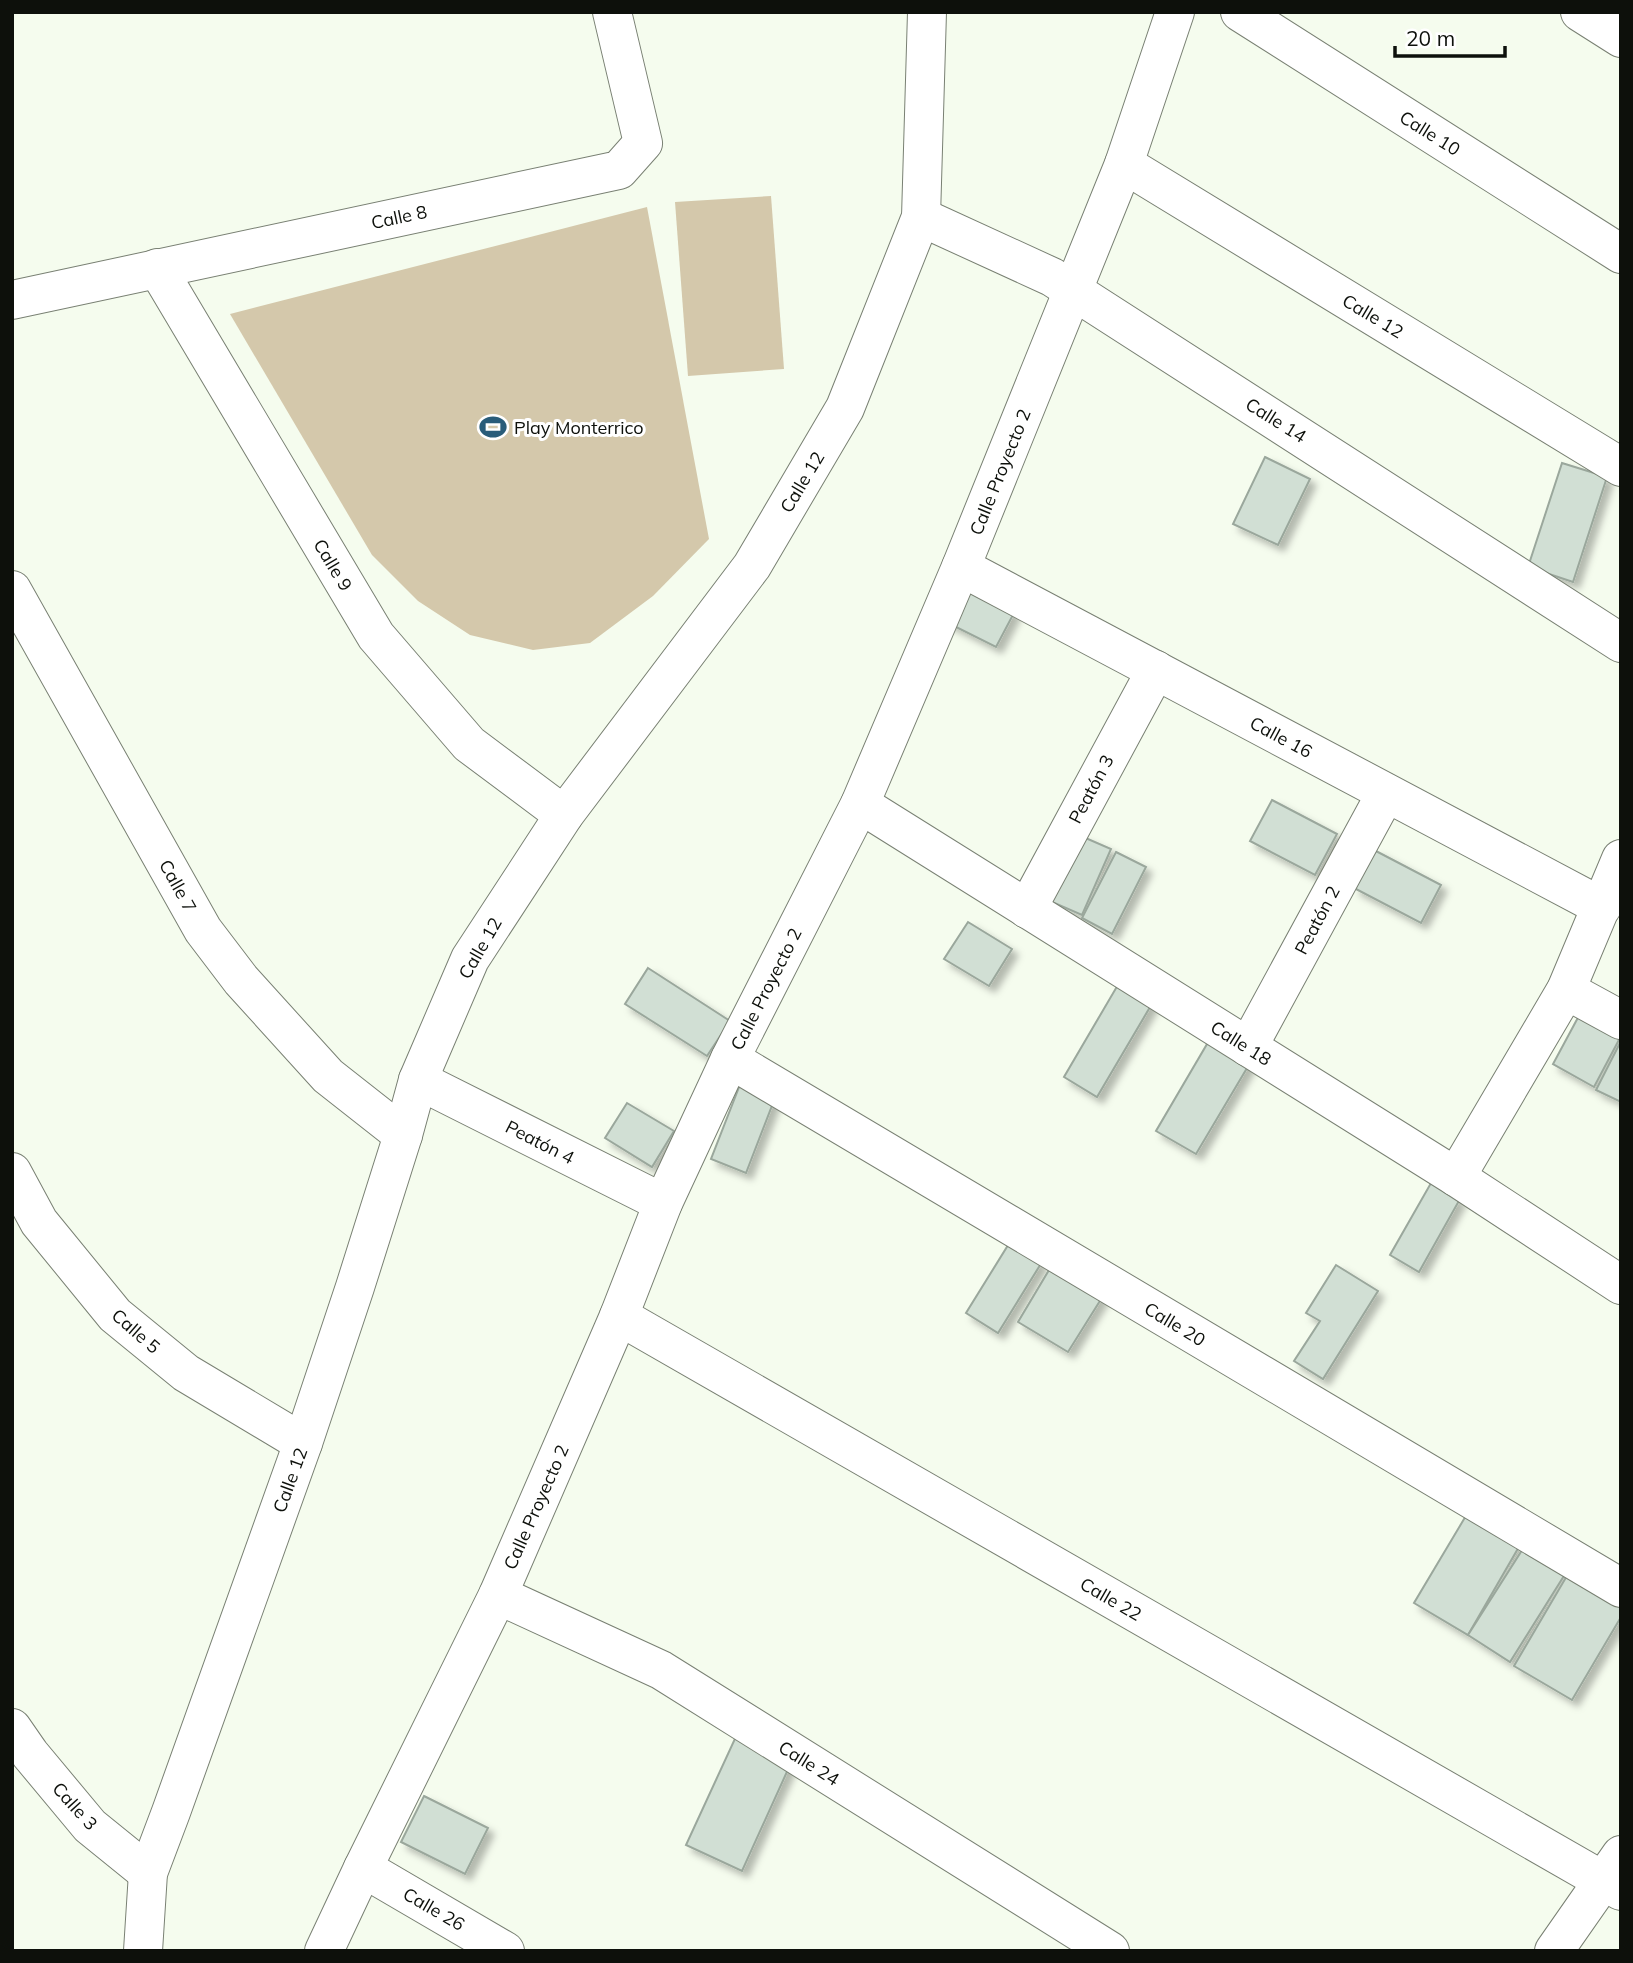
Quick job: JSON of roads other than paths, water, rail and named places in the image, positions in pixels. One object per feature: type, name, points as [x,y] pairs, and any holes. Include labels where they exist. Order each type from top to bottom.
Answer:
[{"type":"street","name":"Calle 8","points":[[12,300],[619,170],[643,143],[612,12]]},
{"type":"street","name":"Calle 12","points":[[143,1951],[148,1873],[303,1443],[418,1080],[470,959],[564,815],[752,566],[845,408],[920,217],[927,12]]},
{"type":"street","name":"Calle Proyecto 2","points":[[324,1951],[498,1595],[620,1316],[663,1203],[730,1059],[860,804],[961,567],[1124,164],[1175,12]]},
{"type":"street","name":"Calle 10","points":[[1240,12],[1621,254]]},
{"type":"street","points":[[1580,12],[1621,38]]},
{"type":"street","name":"Calle 12","points":[[1124,164],[1621,467]]},
{"type":"street","name":"Calle 14","points":[[920,217],[1052,277],[1621,643]]},
{"type":"street","name":"Calle 9","points":[[158,268],[376,636],[469,744],[564,815]]},
{"type":"street","name":"Calle 16","points":[[961,567],[1602,906]]},
{"type":"street","name":"Calle 7","points":[[12,590],[203,930],[241,980],[328,1076],[402,1135]]},
{"type":"street","name":"Peatón 3","points":[[1027,909],[1156,670]]},
{"type":"street","name":"Peatón 2","points":[[1248,1047],[1386,793]]},
{"type":"street","name":"Calle 18","points":[[860,804],[1456,1177],[1621,1285]]},
{"type":"street","points":[[1456,1177],[1566,990],[1621,859]]},
{"type":"street","points":[[1566,990],[1621,1020]]},
{"type":"street","name":"Calle 20","points":[[730,1059],[1621,1588]]},
{"type":"street","name":"Peatón 4","points":[[418,1080],[663,1203]]},
{"type":"street","name":"Calle 5","points":[[12,1172],[39,1222],[115,1315],[186,1373],[303,1443]]},
{"type":"street","name":"Calle 22","points":[[620,1316],[1614,1876]]},
{"type":"street","name":"Calle 24","points":[[498,1595],[661,1670],[1110,1951]]},
{"type":"street","name":"Calle 3","points":[[12,1728],[30,1754],[90,1826],[148,1873]]},
{"type":"street","name":"Calle 26","points":[[363,1868],[505,1951]]},
{"type":"street","points":[[1554,1951],[1614,1876]]},
{"type":"place","name":"Play Monterrico","points":[[493,427]]}]
